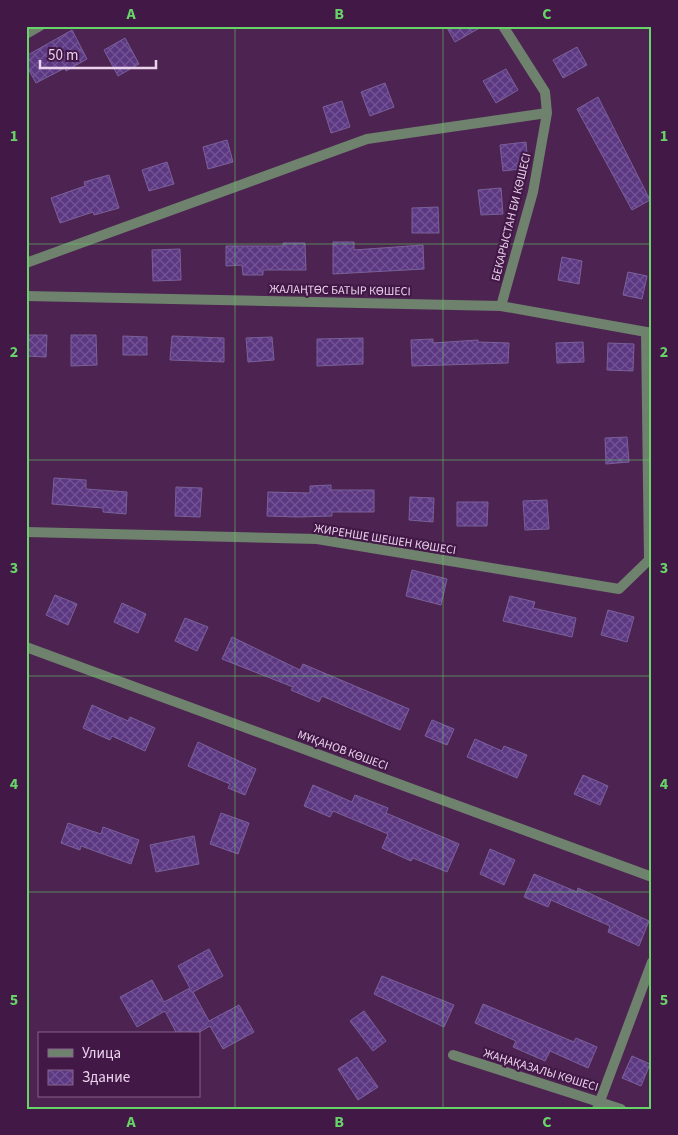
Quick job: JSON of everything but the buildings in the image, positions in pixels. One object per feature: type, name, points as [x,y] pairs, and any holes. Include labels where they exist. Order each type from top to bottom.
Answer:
[{"type":"street","points":[[26,34],[40,26]]},
{"type":"street","name":"БЕКАРЫСТАН БИ КӨШЕСІ","points":[[501,306],[533,192],[547,113],[545,92],[503,26]]},
{"type":"street","points":[[26,262],[367,139],[547,113]]},
{"type":"street","name":"ЖАЛАҢТӨС БАТЫР КӨШЕСІ","points":[[26,296],[501,306],[649,332]]},
{"type":"street","name":"ЖИРЕНШЕ ШЕШЕН КӨШЕСІ","points":[[26,532],[317,539],[619,589],[649,560],[649,332]]},
{"type":"street","name":"МҰҚАНОВ КӨШЕСІ","points":[[26,647],[652,877]]},
{"type":"street","points":[[599,1105],[652,962]]},
{"type":"street","name":"ЖАҢАҚАЗАЛЫ КӨШЕСІ","points":[[453,1055],[599,1105],[621,1109]]}]
